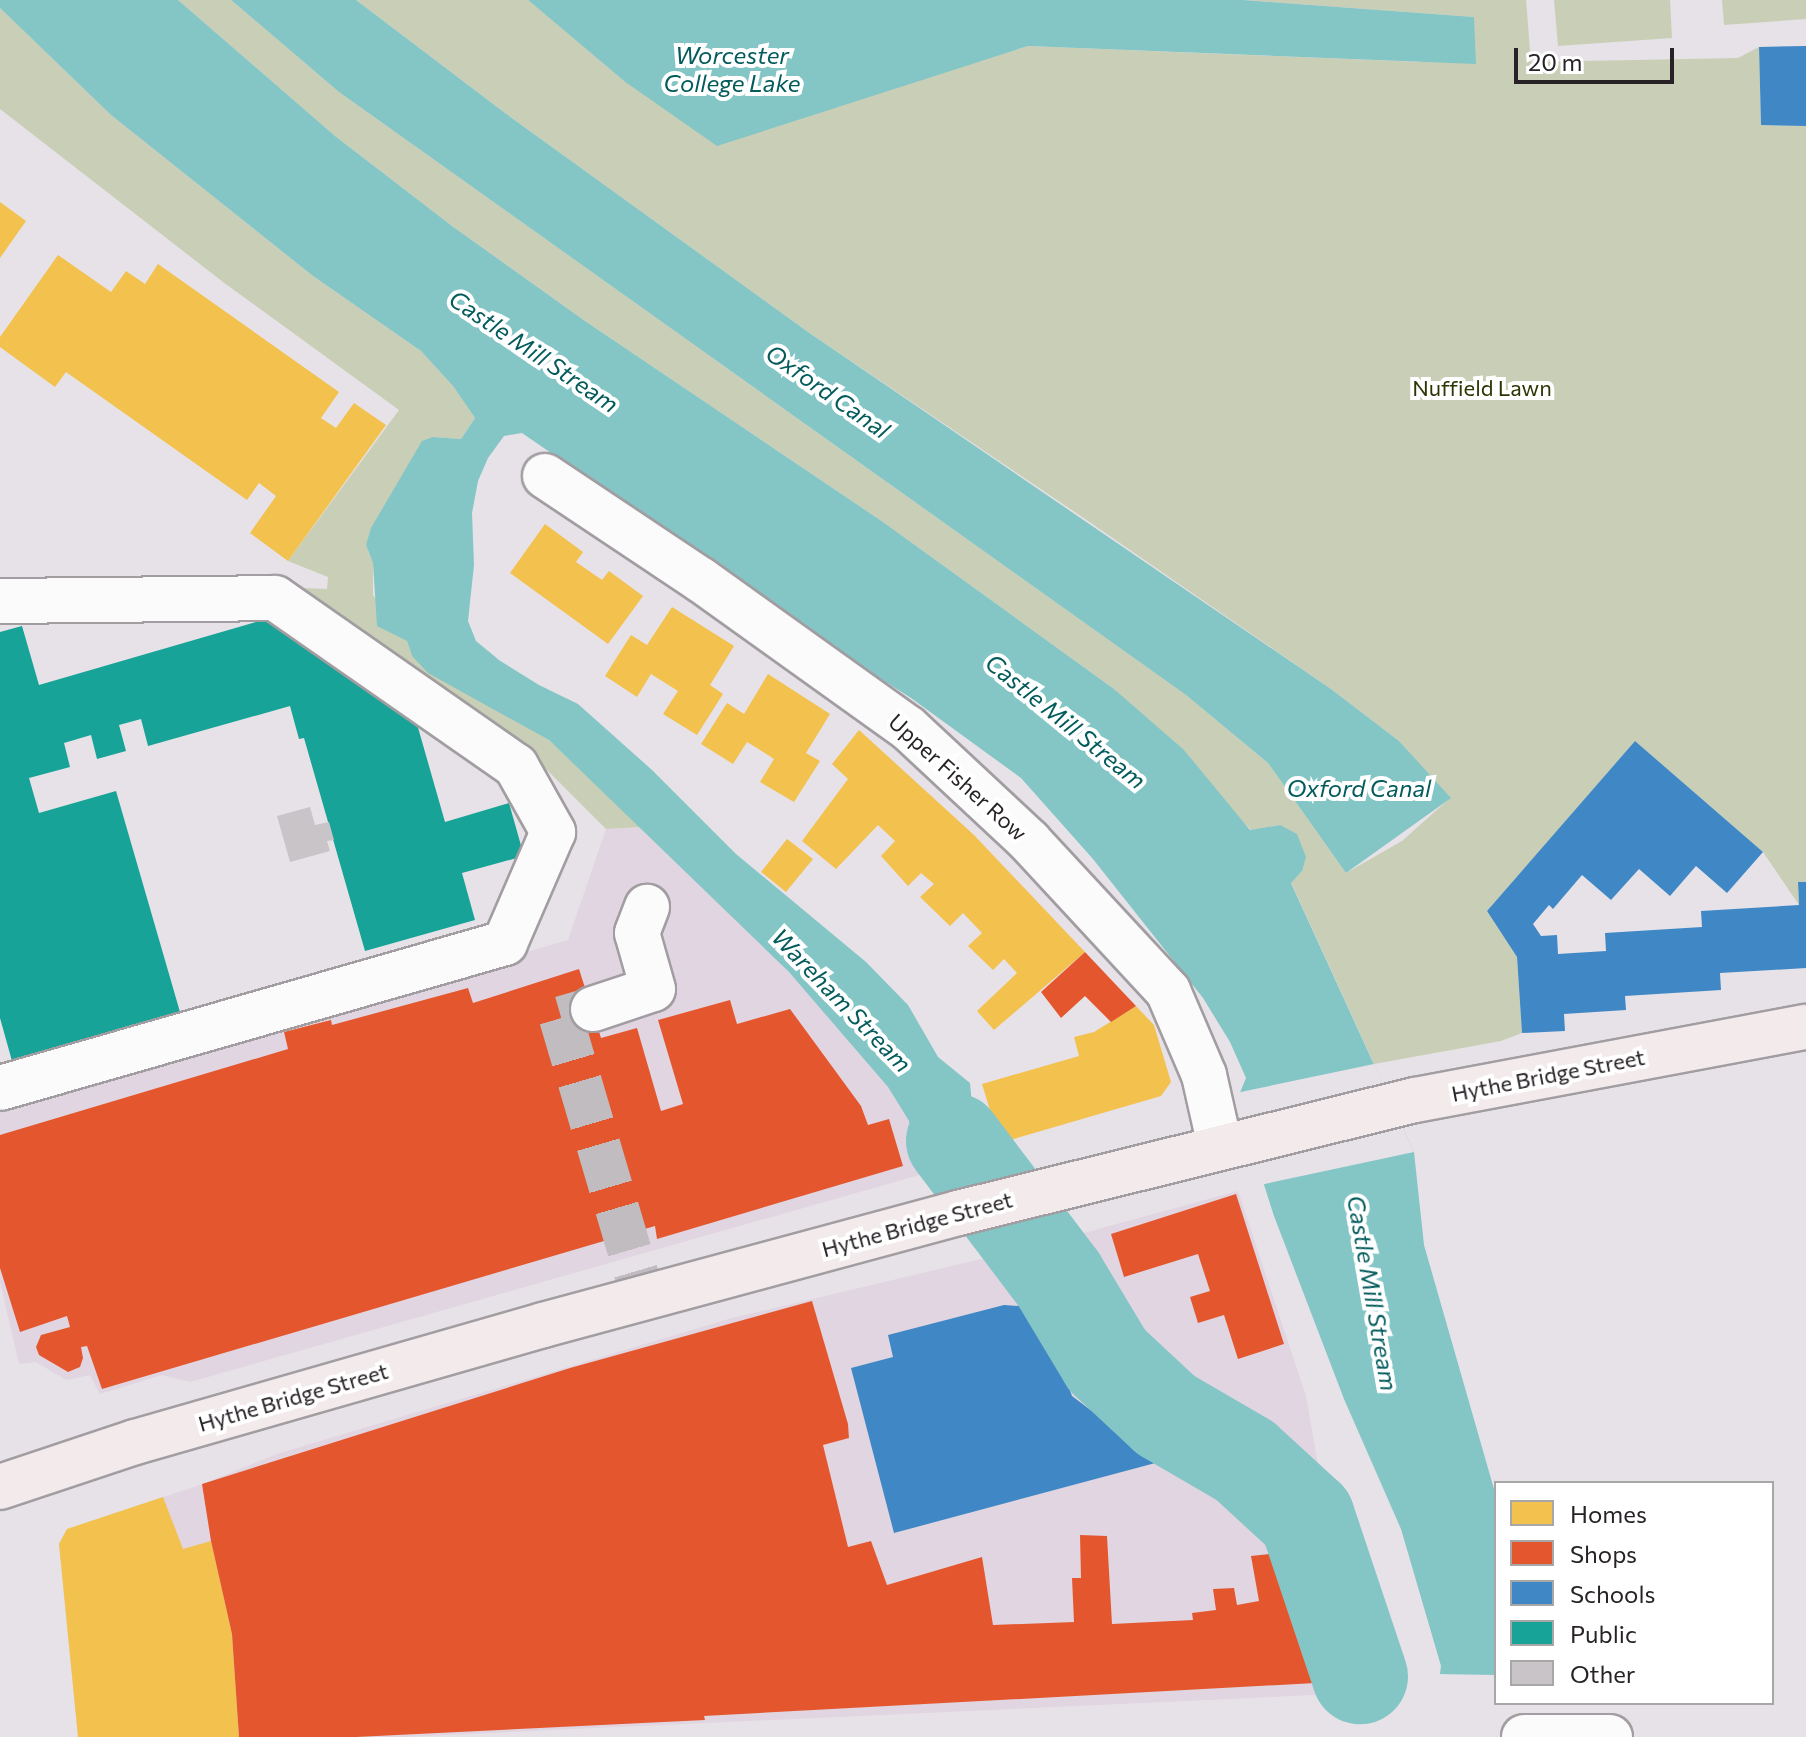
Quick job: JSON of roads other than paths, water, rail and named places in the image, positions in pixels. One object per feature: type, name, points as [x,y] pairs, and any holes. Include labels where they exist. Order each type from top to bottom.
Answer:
[{"type":"main road","name":"Hythe Bridge Street","points":[[0,1487],[41,1471],[643,1296],[1224,1145],[1415,1100],[1806,1027]]},
{"type":"street","name":"Upper Fisher Row","points":[[545,476],[701,580],[908,728],[1029,841],[1168,991],[1204,1075],[1224,1145]]},
{"type":"street","points":[[0,601],[275,598],[516,766],[553,832],[505,943],[0,1088]]},
{"type":"street","points":[[593,1009],[653,989],[637,933],[647,907]]},
{"type":"street","points":[[1524,1737],[1610,1737]]},
{"type":"water","name":"Castle Mill Stream","points":[[0,0],[178,0],[335,136],[452,226],[585,321],[883,522],[1114,689],[1184,750],[1250,830],[1280,825],[1297,834],[1306,857],[1302,871],[1291,883],[1414,1152],[1424,1245],[1494,1489],[1494,1705],[1513,1705],[1432,1737],[1441,1666],[1401,1529],[1344,1399],[1274,1216],[1237,1100],[1246,1078],[1230,1042],[1203,998],[1093,859],[1021,778],[911,698],[599,499],[554,455],[522,433],[504,436],[488,458],[478,481],[472,513],[474,565],[468,621],[476,641],[499,660],[539,685],[578,704],[652,770],[736,854],[866,962],[908,1005],[938,1057],[970,1083],[972,1104],[988,1138],[1066,1239],[989,1258],[917,1156],[909,1121],[888,1087],[789,972],[549,740],[428,673],[412,656],[407,641],[377,626],[373,563],[366,545],[371,528],[422,441],[433,437],[461,439],[475,418],[453,386],[421,351],[313,276],[111,115],[0,8]]},
{"type":"water","name":"Oxford Canal","points":[[231,0],[356,0],[505,113],[808,332],[1331,689],[1399,741],[1451,798],[1346,873],[1268,763],[1186,695],[339,92]]},
{"type":"water","name":"Worcester College Lake","points":[[528,0],[1243,0],[1474,17],[1476,64],[1028,46],[717,146],[624,81]]},
{"type":"waterway","name":"Wareham Stream","points":[[954,1141],[1059,1280],[1107,1360],[1166,1415],[1245,1461],[1307,1518],[1360,1676]]},
{"type":"tunnel","points":[[593,1009],[561,1018],[643,1296]]},
{"type":"park label","name":"Nuffield Lawn","points":[[1482,388]]}]
